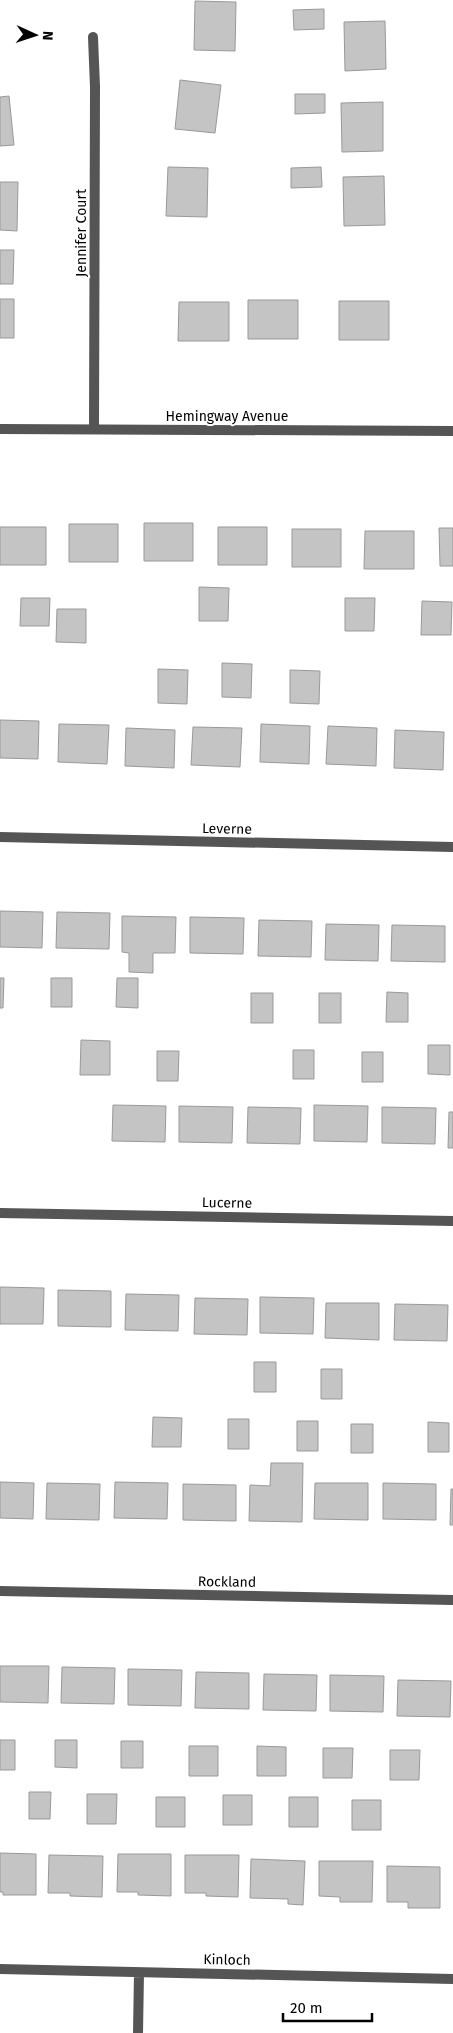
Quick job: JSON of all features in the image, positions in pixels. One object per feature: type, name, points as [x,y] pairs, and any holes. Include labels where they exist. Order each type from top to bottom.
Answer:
[{"type":"street","name":"Jennifer Court","points":[[93,37],[95,87],[94,429]]},
{"type":"street","name":"Hemingway Avenue","points":[[0,429],[453,431]]},
{"type":"street","name":"Leverne","points":[[0,838],[453,847]]},
{"type":"street","name":"Lucerne","points":[[0,1213],[453,1221]]},
{"type":"street","name":"Rockland","points":[[0,1591],[453,1600]]},
{"type":"street","name":"Kinloch","points":[[0,1969],[453,1979]]},
{"type":"street","points":[[138,2033],[139,1972]]},
{"type":"building","points":[[195,1],[236,2],[235,51],[194,50]]},
{"type":"building","points":[[324,9],[324,29],[294,30],[293,10]]},
{"type":"building","points":[[385,21],[386,69],[345,71],[344,22]]},
{"type":"building","points":[[180,80],[221,85],[215,133],[175,129]]},
{"type":"building","points":[[295,94],[325,94],[325,113],[295,114]]},
{"type":"building","points":[[9,96],[14,145],[0,146],[0,97]]},
{"type":"building","points":[[383,102],[383,151],[342,152],[341,103]]},
{"type":"building","points":[[168,167],[208,168],[207,217],[166,216]]},
{"type":"building","points":[[321,167],[322,187],[291,188],[291,168]]},
{"type":"building","points":[[384,176],[385,225],[344,226],[343,177]]},
{"type":"building","points":[[0,182],[18,182],[17,231],[0,230]]},
{"type":"building","points":[[0,250],[14,250],[13,284],[0,284]]},
{"type":"building","points":[[0,299],[14,299],[14,338],[0,338]]},
{"type":"building","points":[[248,300],[298,300],[298,339],[248,339]]},
{"type":"building","points":[[339,301],[389,301],[389,340],[339,340]]},
{"type":"building","points":[[179,302],[229,302],[229,341],[178,341]]},
{"type":"building","points":[[144,523],[193,523],[193,561],[144,561]]},
{"type":"building","points":[[69,524],[118,524],[118,562],[69,562]]},
{"type":"building","points":[[0,527],[46,527],[46,565],[0,565]]},
{"type":"building","points":[[218,527],[267,527],[267,565],[218,565]]},
{"type":"building","points":[[439,528],[453,528],[453,566],[440,566]]},
{"type":"building","points":[[292,529],[341,529],[341,567],[292,567]]},
{"type":"building","points":[[365,531],[414,531],[414,569],[364,569]]},
{"type":"building","points":[[199,587],[229,588],[228,621],[199,621]]},
{"type":"building","points":[[21,598],[50,598],[49,626],[20,626]]},
{"type":"building","points":[[345,598],[375,598],[374,631],[345,631]]},
{"type":"building","points":[[422,601],[452,602],[451,635],[421,635]]},
{"type":"building","points":[[57,609],[86,609],[86,643],[56,642]]},
{"type":"building","points":[[222,663],[252,664],[251,698],[222,697]]},
{"type":"building","points":[[158,669],[188,670],[187,704],[158,703]]},
{"type":"building","points":[[290,670],[320,671],[319,704],[290,703]]},
{"type":"building","points":[[0,720],[39,721],[38,759],[0,758]]},
{"type":"building","points":[[59,724],[109,725],[107,764],[58,762]]},
{"type":"building","points":[[261,724],[310,726],[309,764],[260,762]]},
{"type":"building","points":[[328,726],[377,728],[376,766],[326,764]]},
{"type":"building","points":[[193,727],[242,728],[240,767],[191,765]]},
{"type":"building","points":[[126,728],[175,730],[174,768],[125,766]]},
{"type":"building","points":[[395,730],[444,732],[443,770],[394,768]]},
{"type":"building","points":[[0,911],[43,912],[42,948],[0,947]]},
{"type":"building","points":[[57,912],[110,913],[109,949],[56,948]]},
{"type":"building","points":[[122,916],[176,917],[175,953],[153,953],[153,973],[129,972],[129,953],[122,952]]},
{"type":"building","points":[[190,917],[244,918],[243,954],[190,953]]},
{"type":"building","points":[[259,920],[312,921],[311,957],[258,956]]},
{"type":"building","points":[[326,924],[379,925],[378,961],[325,960]]},
{"type":"building","points":[[392,925],[445,926],[445,962],[391,961]]},
{"type":"building","points":[[0,978],[4,978],[3,1008],[0,1008]]},
{"type":"building","points":[[51,978],[72,978],[72,1007],[51,1007]]},
{"type":"building","points":[[117,978],[138,978],[138,1008],[116,1007]]},
{"type":"building","points":[[387,992],[408,993],[408,1022],[386,1022]]},
{"type":"building","points":[[251,993],[273,993],[273,1023],[251,1023]]},
{"type":"building","points":[[319,993],[341,993],[341,1023],[319,1023]]},
{"type":"building","points":[[81,1040],[110,1041],[110,1075],[80,1075]]},
{"type":"building","points":[[428,1045],[450,1045],[450,1075],[428,1074]]},
{"type":"building","points":[[293,1050],[314,1050],[314,1079],[293,1079]]},
{"type":"building","points":[[157,1051],[179,1051],[178,1081],[157,1081]]},
{"type":"building","points":[[362,1052],[383,1052],[383,1082],[362,1082]]},
{"type":"building","points":[[113,1105],[166,1106],[165,1142],[112,1141]]},
{"type":"building","points":[[314,1105],[368,1106],[367,1142],[314,1141]]},
{"type":"building","points":[[179,1106],[233,1107],[232,1143],[179,1142]]},
{"type":"building","points":[[248,1107],[301,1108],[300,1144],[247,1143]]},
{"type":"building","points":[[382,1107],[436,1108],[435,1144],[382,1143]]},
{"type":"building","points":[[449,1112],[453,1112],[453,1148],[448,1148]]},
{"type":"building","points":[[0,1287],[44,1288],[43,1324],[0,1324]]},
{"type":"building","points":[[58,1290],[111,1291],[111,1327],[58,1326]]},
{"type":"building","points":[[126,1294],[179,1295],[178,1331],[125,1330]]},
{"type":"building","points":[[260,1297],[314,1298],[313,1334],[260,1333]]},
{"type":"building","points":[[195,1298],[248,1299],[247,1335],[194,1334]]},
{"type":"building","points":[[326,1303],[379,1303],[379,1340],[325,1338]]},
{"type":"building","points":[[395,1304],[448,1305],[447,1341],[394,1340]]},
{"type":"building","points":[[254,1362],[276,1362],[276,1392],[254,1392]]},
{"type":"building","points":[[321,1369],[342,1369],[342,1399],[321,1399]]},
{"type":"building","points":[[153,1417],[182,1418],[181,1447],[152,1447]]},
{"type":"building","points":[[228,1419],[249,1419],[249,1449],[228,1449]]},
{"type":"building","points":[[297,1421],[318,1421],[318,1451],[297,1451]]},
{"type":"building","points":[[428,1422],[449,1423],[449,1452],[428,1452]]},
{"type":"building","points":[[351,1424],[373,1424],[373,1453],[351,1453]]},
{"type":"building","points":[[271,1463],[303,1463],[302,1522],[249,1521],[250,1485],[270,1486]]},
{"type":"building","points":[[0,1482],[34,1483],[33,1519],[0,1518]]},
{"type":"building","points":[[115,1482],[168,1483],[167,1519],[114,1518]]},
{"type":"building","points":[[47,1483],[100,1484],[99,1520],[46,1519]]},
{"type":"building","points":[[315,1483],[368,1483],[368,1520],[314,1519]]},
{"type":"building","points":[[383,1483],[436,1484],[436,1520],[383,1519]]},
{"type":"building","points":[[183,1484],[236,1485],[236,1521],[183,1520]]},
{"type":"building","points":[[451,1489],[453,1489],[453,1525],[450,1525]]},
{"type":"building","points":[[0,1666],[49,1666],[48,1703],[0,1702]]},
{"type":"building","points":[[62,1667],[115,1668],[114,1704],[61,1703]]},
{"type":"building","points":[[128,1669],[182,1670],[181,1706],[128,1705]]},
{"type":"building","points":[[196,1672],[249,1673],[249,1709],[195,1708]]},
{"type":"building","points":[[264,1674],[317,1675],[316,1711],[263,1710]]},
{"type":"building","points":[[330,1675],[384,1676],[383,1712],[330,1711]]},
{"type":"building","points":[[398,1680],[451,1681],[450,1717],[397,1716]]},
{"type":"building","points":[[0,1740],[15,1740],[15,1770],[0,1770]]},
{"type":"building","points":[[55,1740],[77,1740],[77,1768],[55,1767]]},
{"type":"building","points":[[121,1741],[143,1741],[143,1768],[121,1768]]},
{"type":"building","points":[[189,1746],[218,1746],[218,1776],[189,1776]]},
{"type":"building","points":[[257,1746],[286,1747],[286,1776],[257,1776]]},
{"type":"building","points":[[323,1748],[353,1748],[352,1778],[323,1778]]},
{"type":"building","points":[[390,1750],[420,1750],[419,1780],[390,1780]]},
{"type":"building","points":[[29,1792],[51,1792],[50,1819],[29,1819]]},
{"type":"building","points":[[87,1794],[117,1794],[116,1824],[87,1824]]},
{"type":"building","points":[[223,1795],[252,1795],[252,1825],[223,1825]]},
{"type":"building","points":[[156,1797],[185,1797],[185,1827],[156,1827]]},
{"type":"building","points":[[289,1797],[318,1797],[318,1827],[289,1827]]},
{"type":"building","points":[[352,1800],[381,1800],[381,1830],[352,1830]]},
{"type":"building","points":[[0,1853],[36,1854],[36,1895],[3,1895],[3,1892],[0,1892]]},
{"type":"building","points":[[118,1854],[171,1854],[171,1896],[138,1895],[138,1892],[117,1892]]},
{"type":"building","points":[[49,1855],[103,1856],[102,1897],[70,1896],[70,1893],[48,1893]]},
{"type":"building","points":[[185,1855],[239,1855],[238,1897],[206,1896],[206,1893],[185,1893]]},
{"type":"building","points":[[251,1859],[305,1861],[303,1905],[288,1904],[288,1899],[250,1898]]},
{"type":"building","points":[[319,1861],[373,1861],[372,1902],[340,1902],[340,1897],[319,1896]]},
{"type":"building","points":[[387,1866],[440,1867],[440,1908],[408,1908],[408,1902],[387,1902]]}]
